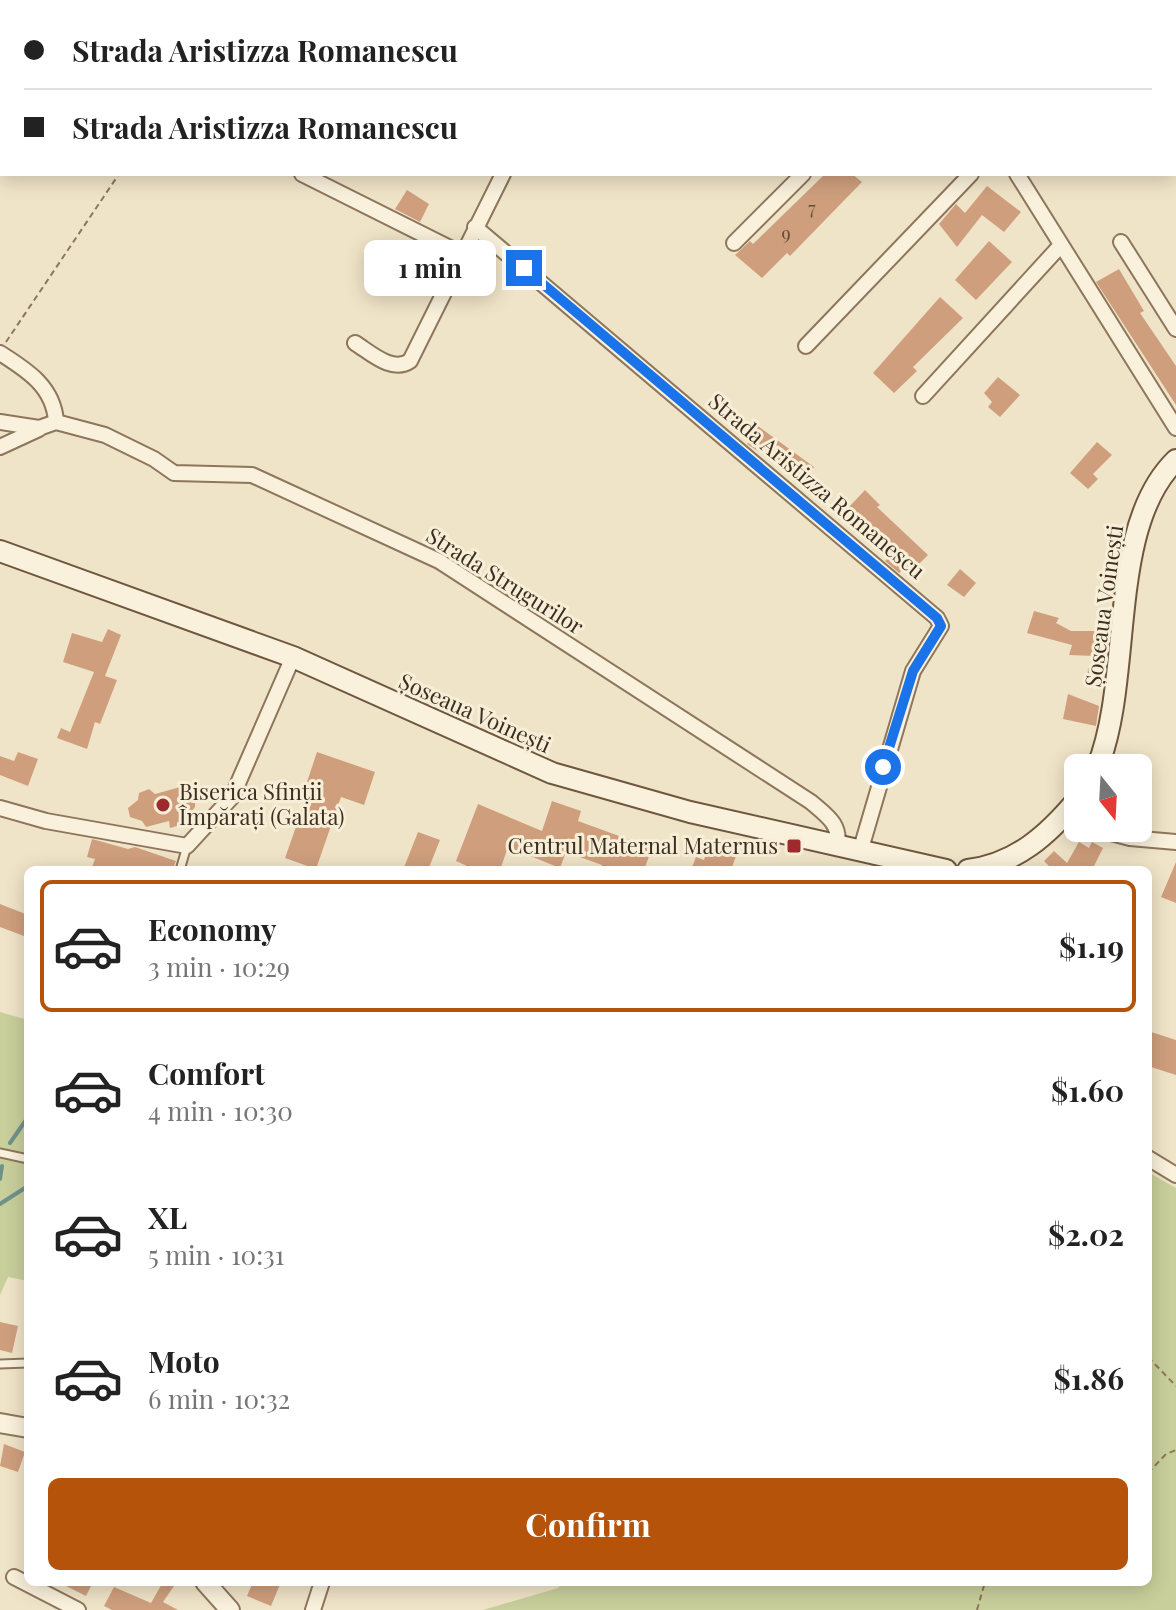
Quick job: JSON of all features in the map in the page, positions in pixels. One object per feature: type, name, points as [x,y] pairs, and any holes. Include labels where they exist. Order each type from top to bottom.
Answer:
[{"type":"main road","name":"Șoseaua Voinești","points":[[1101,754],[1112,717],[1133,556],[1144,504],[1156,482],[1176,460]]},
{"type":"main road","name":"Șoseaua Voinești","points":[[0,551],[293,657],[552,773],[642,801],[927,866]]},
{"type":"main road","points":[[983,866],[1021,853],[1064,819]]},
{"type":"street","points":[[306,176],[462,254]]},
{"type":"street","points":[[355,343],[390,364],[404,365],[410,361],[502,176]]},
{"type":"street","points":[[734,243],[801,176]]},
{"type":"street","points":[[806,346],[969,176]]},
{"type":"street","points":[[1018,176],[1176,428]]},
{"type":"street","name":"Strada Aristizza Romanescu","points":[[475,227],[937,618],[941,626],[913,671],[860,852]]},
{"type":"street","points":[[1121,242],[1176,329]]},
{"type":"street","points":[[923,396],[1061,245]]},
{"type":"street","points":[[0,352],[31,372],[44,386],[56,411],[56,422],[0,447]]},
{"type":"street","points":[[0,422],[39,428]]},
{"type":"street","name":"Strada Strugurilor","points":[[56,422],[105,435],[154,459],[174,473],[252,475],[439,561],[811,802],[834,821],[840,833],[837,846]]},
{"type":"street","points":[[0,808],[46,821],[187,846],[232,797],[293,657]]},
{"type":"street","points":[[1152,840],[1176,842]]},
{"type":"street","points":[[1152,1160],[1176,1175]]},
{"type":"street","points":[[0,1423],[24,1427]]},
{"type":"street","points":[[14,1577],[24,1582]]},
{"type":"street","points":[[31,1586],[78,1610]]},
{"type":"street","points":[[209,1586],[230,1610]]},
{"type":"street","points":[[313,1610],[321,1586]]},
{"type":"lane","points":[[181,866],[187,846]]},
{"type":"lane","points":[[0,1153],[24,1158]]},
{"type":"lane","points":[[0,1364],[24,1363]]},
{"type":"path","points":[[0,352],[118,176]]},
{"type":"path","points":[[1152,1361],[1176,1386]]},
{"type":"path","points":[[1152,1470],[1176,1450]]},
{"type":"path","points":[[977,1610],[984,1586]]},
{"type":"green space","points":[[0,1012],[24,1019],[24,1280],[8,1277],[0,1295]]},
{"type":"green space","points":[[1152,1174],[1176,1188],[1176,1610],[483,1610],[558,1588],[1152,1586]]},
{"type":"building","points":[[823,176],[854,176],[862,182],[790,256],[787,253],[762,278],[735,255],[750,241],[753,244]]},
{"type":"building","points":[[987,186],[1021,212],[1004,232],[982,215],[957,247],[939,224],[956,204],[965,213]]},
{"type":"building","points":[[407,190],[429,204],[420,222],[395,209]]},
{"type":"building","points":[[989,241],[1012,262],[976,300],[955,280]]},
{"type":"building","points":[[1119,269],[1144,311],[1140,313],[1176,366],[1176,405],[1096,282]]},
{"type":"building","points":[[940,297],[963,318],[913,367],[917,371],[894,393],[873,373]]},
{"type":"building","points":[[998,377],[1020,395],[1000,417],[988,407],[992,402],[984,393]]},
{"type":"building","points":[[758,426],[814,467],[801,485],[783,467],[747,444]]},
{"type":"building","points":[[1097,442],[1112,455],[1093,474],[1098,479],[1088,489],[1070,473]]},
{"type":"building","points":[[865,490],[880,505],[877,507],[928,555],[909,574],[903,570],[899,573],[885,561],[888,558],[847,509]]},
{"type":"building","points":[[960,569],[976,583],[964,597],[947,585]]},
{"type":"building","points":[[1034,611],[1059,618],[1056,623],[1071,631],[1099,631],[1095,656],[1069,655],[1072,645],[1027,633]]},
{"type":"building","points":[[108,629],[121,635],[105,676],[117,680],[100,724],[95,722],[87,749],[57,738],[61,728],[70,732],[94,672],[63,662],[72,633],[102,642]]},
{"type":"building","points":[[1088,668],[1102,669],[1100,685],[1087,685]]},
{"type":"building","points":[[1068,694],[1099,706],[1096,726],[1063,719]]},
{"type":"building","points":[[18,752],[38,759],[28,786],[0,775],[0,756],[14,761]]},
{"type":"building","points":[[317,752],[375,772],[364,805],[341,797],[317,866],[285,858],[310,787],[306,785]]},
{"type":"building","name":"Biserica Sfinții Împărați (Galata)","points":[[184,786],[195,797],[195,807],[187,817],[188,823],[170,828],[169,821],[146,827],[142,821],[130,817],[128,808],[138,800],[139,793],[149,789],[155,794]]},
{"type":"building","points":[[552,801],[581,811],[578,821],[652,848],[645,866],[602,866],[566,852],[561,866],[555,866],[508,847],[501,866],[467,866],[456,861],[478,804],[542,831]]},
{"type":"building","points":[[418,832],[440,840],[430,866],[405,866]]},
{"type":"building","points":[[92,839],[128,849],[135,847],[176,861],[174,866],[92,866],[95,859],[87,857]]},
{"type":"building","points":[[1079,842],[1089,848],[1092,842],[1103,848],[1094,866],[1049,866],[1044,861],[1054,851],[1067,863]]},
{"type":"building","points":[[709,844],[737,853],[732,866],[693,866],[696,857],[704,860]]},
{"type":"building","points":[[1176,862],[1176,903],[1161,897]]},
{"type":"building","points":[[0,904],[24,913],[24,936],[0,927]]},
{"type":"building","points":[[1152,1032],[1176,1040],[1176,1075],[1152,1067]]},
{"type":"building","points":[[0,1322],[18,1326],[12,1353],[0,1350]]},
{"type":"building","points":[[4,1444],[24,1452],[18,1472],[0,1466]]},
{"type":"building","points":[[66,1586],[91,1586],[86,1596]]},
{"type":"building","points":[[161,1586],[174,1586],[163,1602],[178,1610],[112,1610],[104,1606],[114,1587],[151,1603]]},
{"type":"building","points":[[251,1586],[279,1586],[271,1606],[247,1596]]},
{"type":"waterway","points":[[10,1143],[24,1123]]},
{"type":"waterway","points":[[0,1179],[2,1166]]},
{"type":"waterway","points":[[0,1204],[24,1189]]},
{"type":"place","name":"Biserica Sfinții Împărați (Galata)","points":[[163,805]]},
{"type":"place","name":"Centrul Maternal Maternus","points":[[794,846]]},
{"type":"route","points":[[524,268],[937,618],[941,626],[913,671],[883,767]]}]
